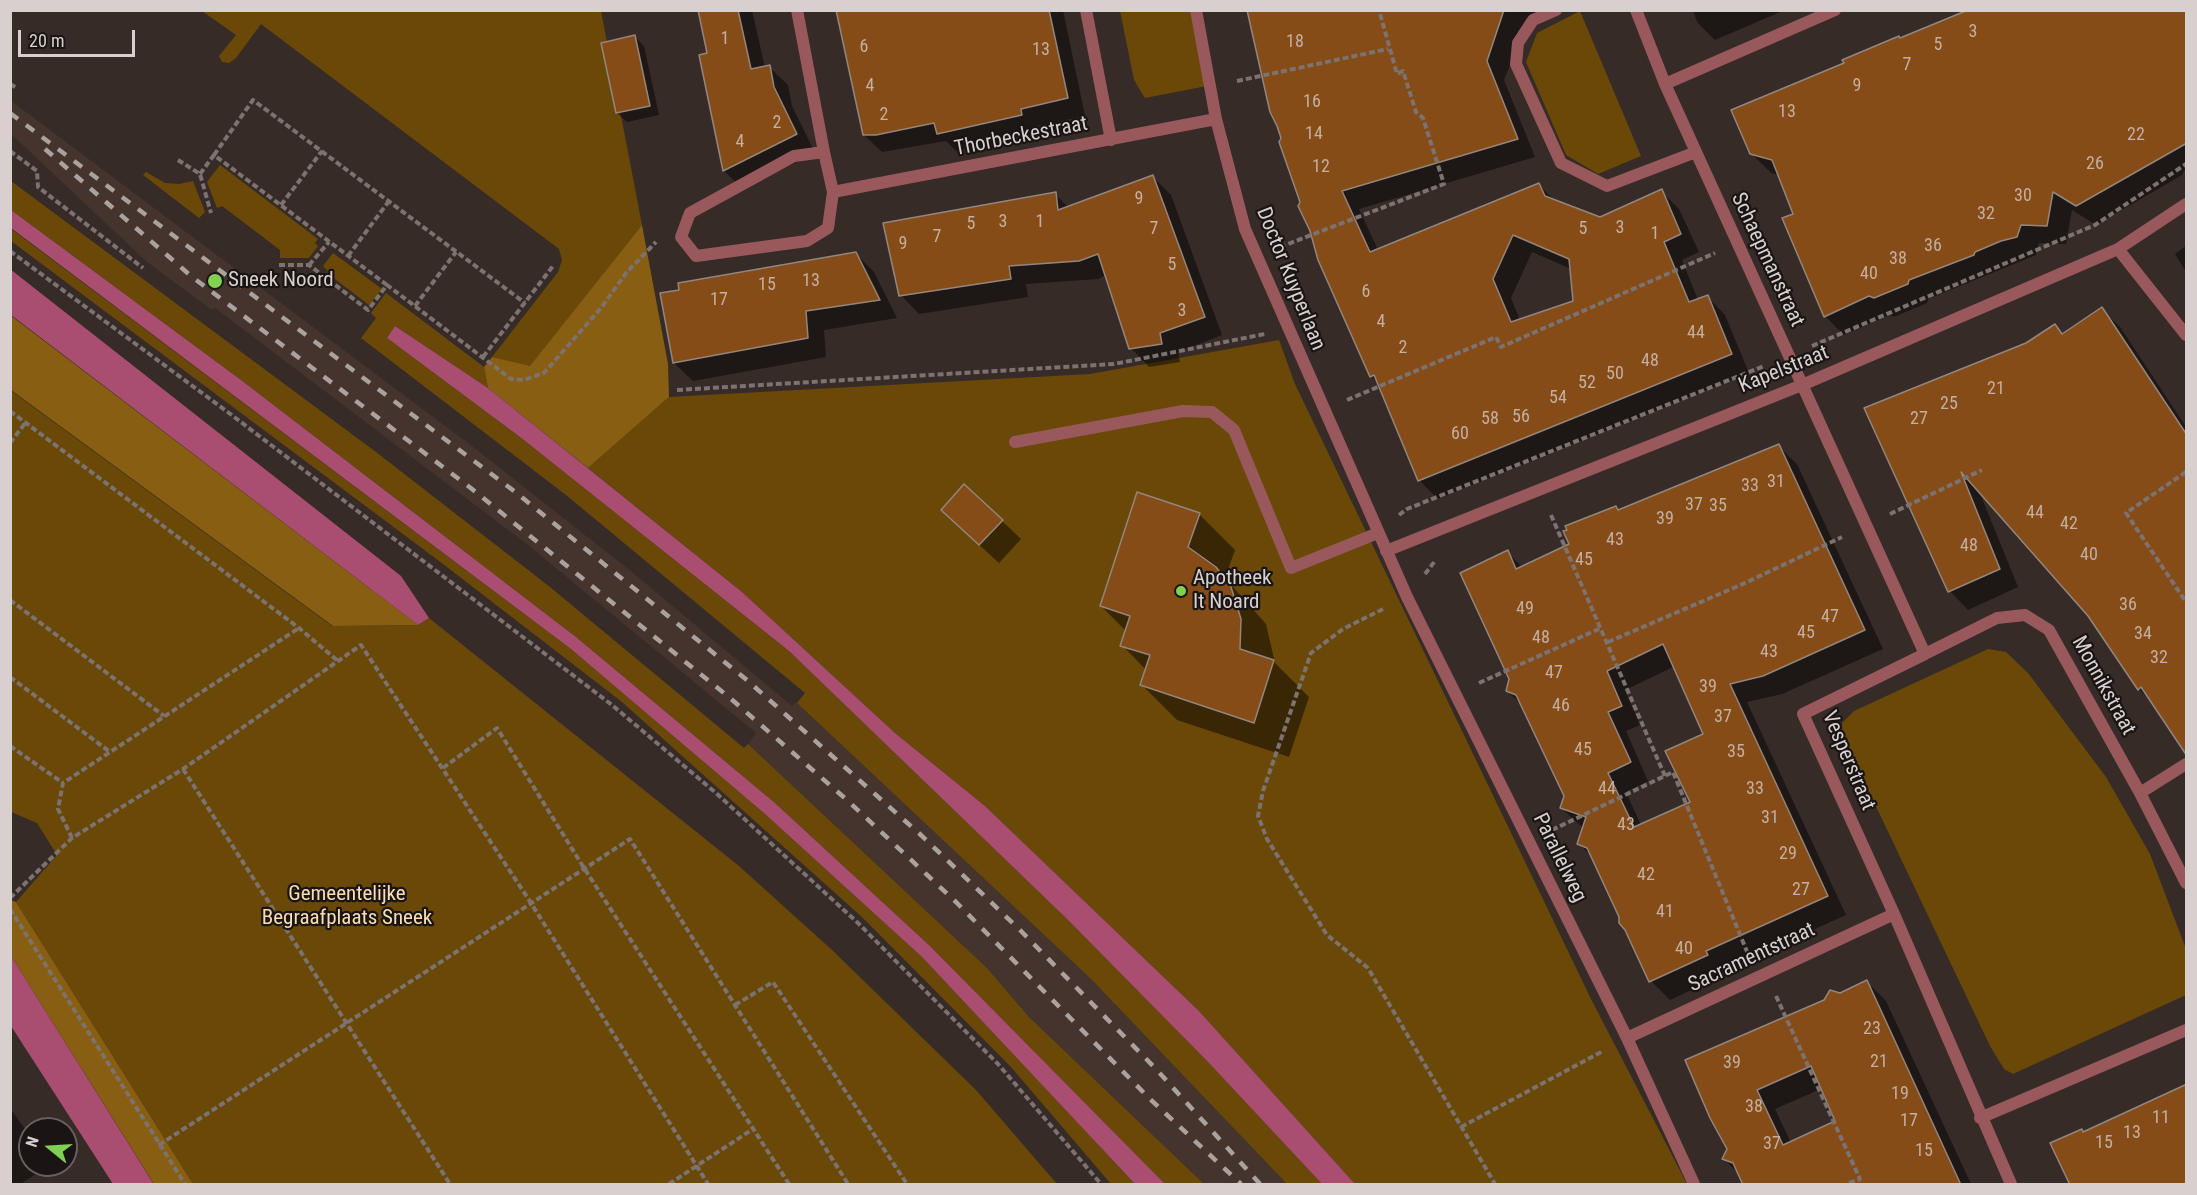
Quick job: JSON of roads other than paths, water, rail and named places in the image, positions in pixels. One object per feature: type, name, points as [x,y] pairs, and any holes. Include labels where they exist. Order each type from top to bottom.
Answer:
[{"type":"street","points":[[797,10],[833,192],[828,228],[807,241],[696,256],[681,237],[690,213],[794,156],[824,152]]},
{"type":"street","points":[[1086,10],[1111,140]]},
{"type":"street","name":"Doctor Kuyperlaan","points":[[1196,10],[1216,119],[1245,229],[1386,551]]},
{"type":"street","points":[[1556,10],[1533,20],[1518,43],[1516,64],[1560,163],[1607,186],[1696,152]]},
{"type":"street","name":"Schaepmanstraat","points":[[1636,10],[1665,84],[1802,385]]},
{"type":"street","points":[[1665,84],[1835,10]]},
{"type":"street","name":"Thorbeckestraat","points":[[833,192],[1216,119]]},
{"type":"street","name":"Kapelstraat","points":[[1386,551],[1802,385],[2118,249],[2187,204]]},
{"type":"street","points":[[2118,249],[2187,335]]},
{"type":"street","points":[[1802,385],[1925,654]]},
{"type":"street","points":[[1015,442],[1184,411],[1212,412],[1234,430],[1291,568],[1378,533]]},
{"type":"street","name":"Parallelweg","points":[[1386,551],[1627,1038],[1694,1185]]},
{"type":"street","name":"Monnikstraat","points":[[1925,654],[1997,618],[2025,615],[2049,630],[2140,792],[2187,883]]},
{"type":"street","name":"Vesperstraat","points":[[1925,654],[1803,714],[1894,914],[1980,1118],[2011,1185]]},
{"type":"street","points":[[2140,792],[2187,764]]},
{"type":"street","name":"Sacramentstraat","points":[[1627,1038],[1894,914]]},
{"type":"street","points":[[1980,1118],[2187,1030]]},
{"type":"railway","points":[[10,113],[514,491],[748,681],[922,836],[1021,931],[1156,1069],[1260,1184]]},
{"type":"railway","points":[[45,149],[191,276],[472,489],[730,698],[847,800],[956,902],[1150,1099],[1241,1184]]},
{"type":"place","name":"Sneek Noord","points":[[215,281]]},
{"type":"place","name":"Apotheek It Noard","points":[[1181,591]]},
{"type":"park label","name":"Gemeentelijke Begraafplaats Sneek","points":[[347,907]]}]
